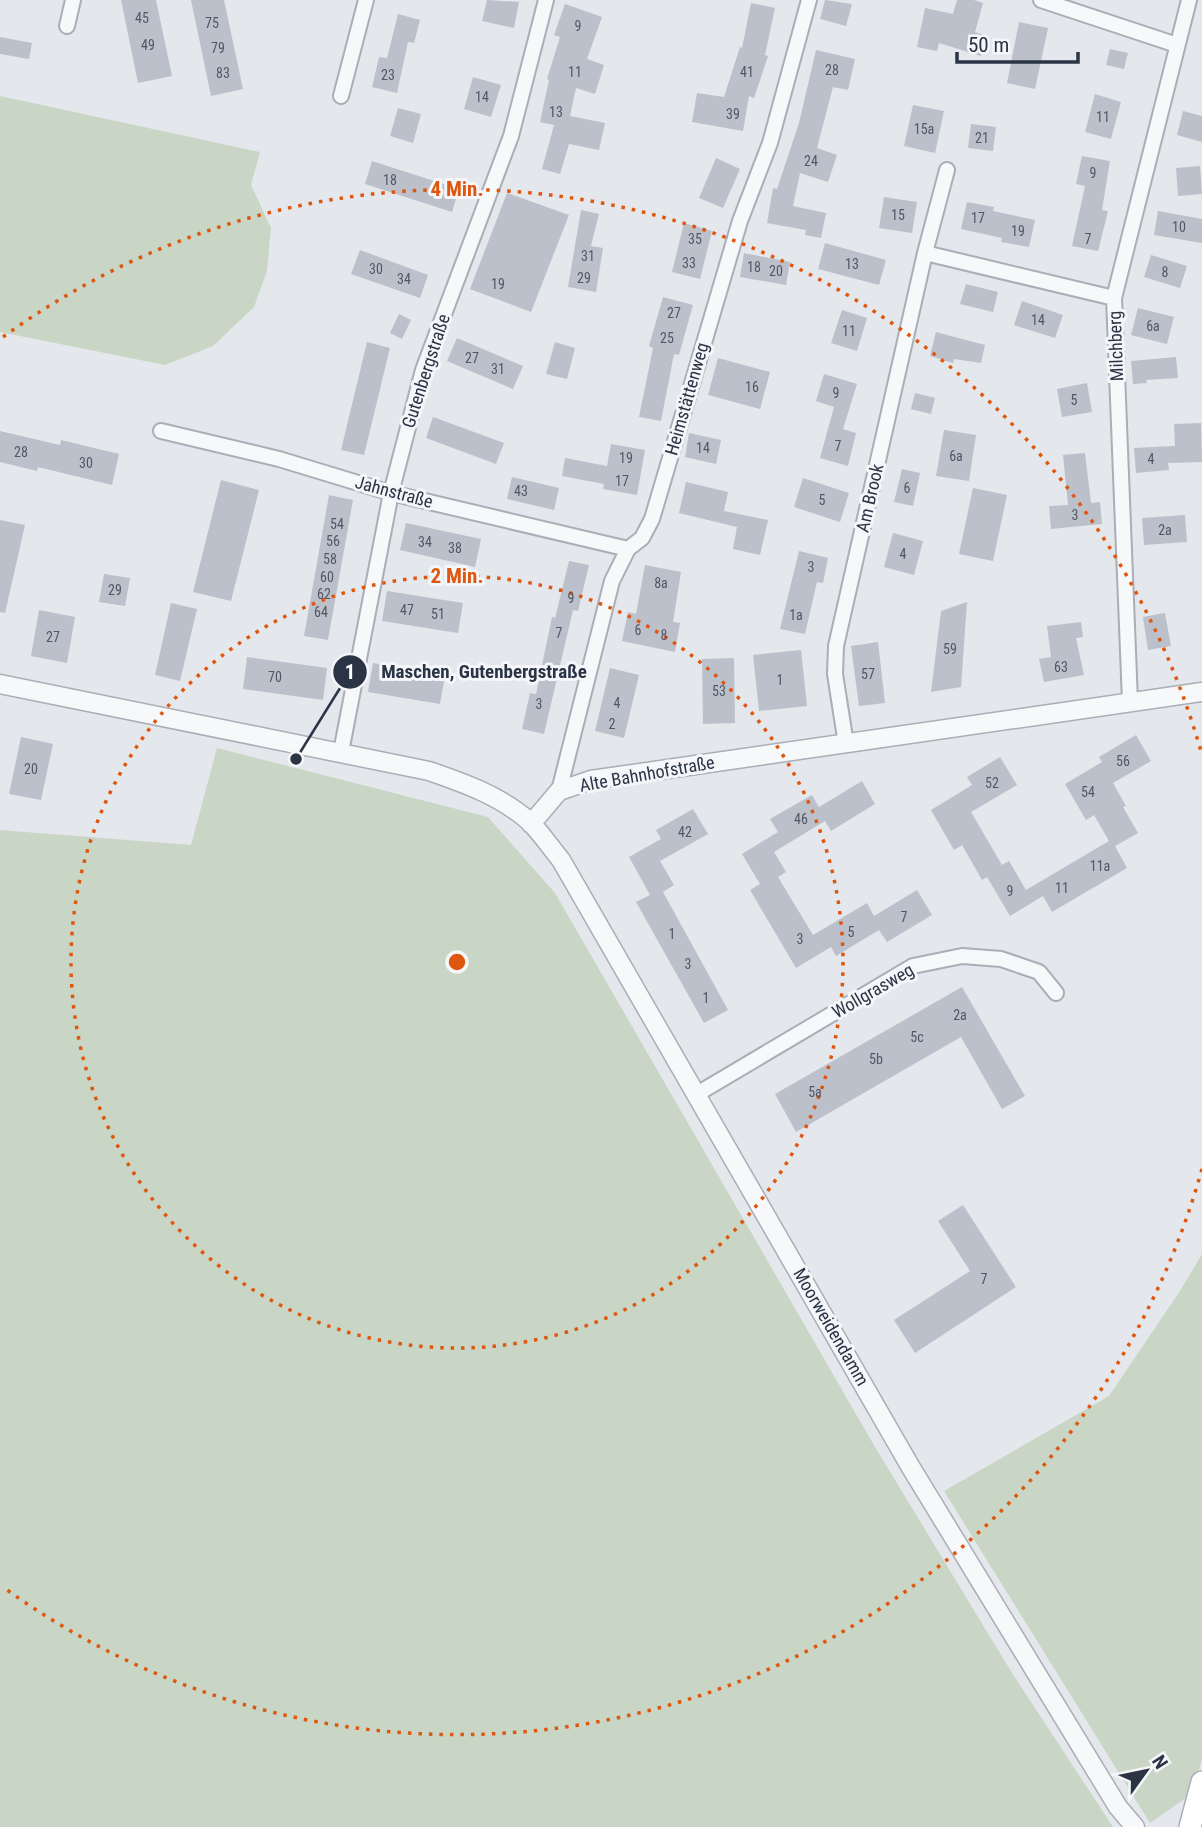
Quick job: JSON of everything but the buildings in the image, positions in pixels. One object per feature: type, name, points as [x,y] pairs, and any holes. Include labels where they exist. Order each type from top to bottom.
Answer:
[{"type":"main road","points":[[1189,1827],[1202,1782]]},
{"type":"street","points":[[67,26],[73,0]]},
{"type":"street","points":[[341,96],[366,0]]},
{"type":"street","name":"Gutenbergstraße","points":[[341,752],[391,493],[423,370],[510,136],[546,0]]},
{"type":"street","name":"Heimstättenweg","points":[[559,791],[612,581],[628,550],[642,538],[652,519],[740,221],[770,143],[809,0]]},
{"type":"street","points":[[1041,0],[1177,45]]},
{"type":"street","name":"Milchberg","points":[[1130,702],[1114,298],[1189,0]]},
{"type":"street","name":"Am Brook","points":[[846,744],[835,674],[836,646],[925,253],[947,170]]},
{"type":"street","points":[[925,253],[1114,298]]},
{"type":"street","name":"Jahnstraße","points":[[161,430],[279,459],[391,493],[628,550]]},
{"type":"street","points":[[0,684],[429,771],[466,784],[508,805],[531,824]]},
{"type":"street","name":"Alte Bahnhofstraße","points":[[531,824],[559,791],[591,780],[1202,692]]},
{"type":"street","name":"Moorweidendamm","points":[[531,824],[561,860],[910,1466],[1118,1807],[1135,1827]]},
{"type":"street","name":"Wollgrasweg","points":[[697,1094],[913,966],[962,956],[1001,959],[1039,972],[1056,993]]},
{"type":"green space","points":[[0,96],[260,152],[251,185],[271,228],[267,271],[254,307],[213,346],[165,365],[0,332]]},
{"type":"green space","points":[[217,748],[488,817],[555,893],[875,1447],[1012,1673],[1113,1827],[0,1827],[0,830],[191,845]]},
{"type":"green space","points":[[1202,1254],[1202,1758],[1193,1793],[1150,1823],[944,1491],[1109,1396]]},
{"type":"place","name":"Maschen, Gutenbergstraße","points":[[296,759]]}]
